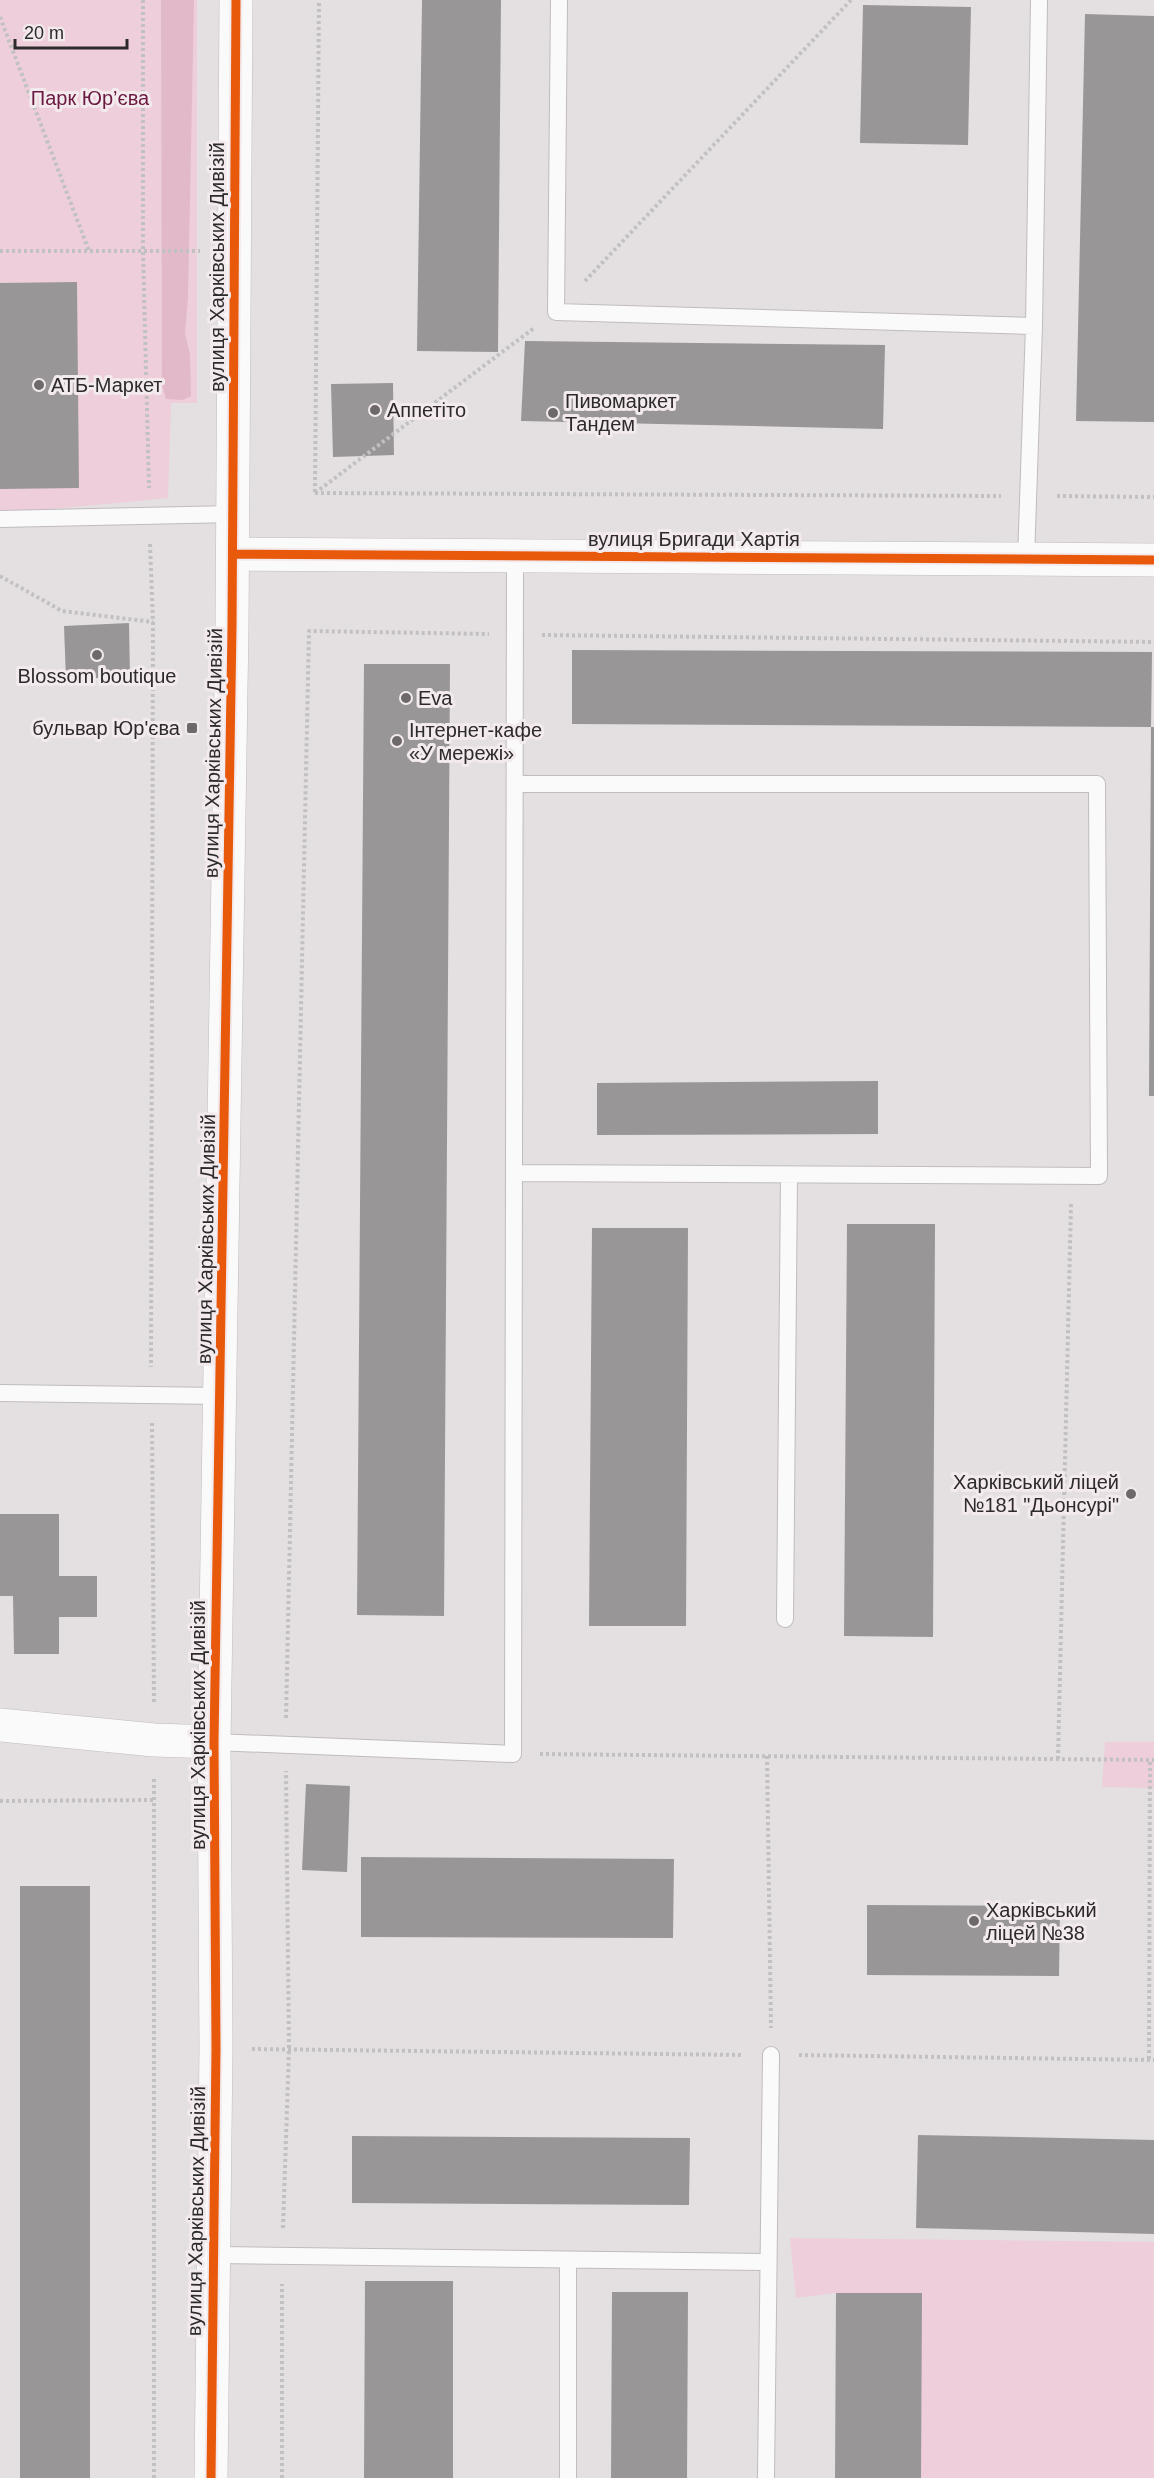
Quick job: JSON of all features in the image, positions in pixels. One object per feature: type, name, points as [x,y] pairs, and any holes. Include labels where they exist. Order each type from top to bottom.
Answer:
[{"type":"street","name":"вулиця Харківських Дивізій","points":[[211,2478],[216,2048],[214,1742],[233,554],[236,0]]},
{"type":"street","name":"вулиця Бригади Хартія","points":[[233,554],[1154,560]]},
{"type":"street","points":[[0,1725],[154,1740],[214,1742]]},
{"type":"lane","points":[[559,0],[556,312],[1034,326]]},
{"type":"lane","points":[[1026,559],[1034,326],[1039,0]]},
{"type":"lane","points":[[0,519],[233,514]]},
{"type":"lane","points":[[214,1742],[513,1754],[515,556]]},
{"type":"lane","points":[[514,1173],[1099,1176],[1097,784],[515,784]]},
{"type":"lane","points":[[785,1619],[789,1175]]},
{"type":"lane","points":[[0,1393],[221,1396]]},
{"type":"lane","points":[[766,2478],[771,2055]]},
{"type":"lane","points":[[214,2255],[768,2262]]},
{"type":"lane","points":[[568,2261],[568,2478]]},
{"type":"path","points":[[143,0],[143,250],[153,622],[151,1395],[155,1800],[154,2478]]},
{"type":"path","points":[[315,493],[319,0]]},
{"type":"path","points":[[315,493],[556,312],[851,0]]},
{"type":"path","points":[[0,16],[89,251]]},
{"type":"path","points":[[0,251],[235,252]]},
{"type":"path","points":[[315,493],[1154,497]]},
{"type":"path","points":[[0,576],[62,611],[153,622]]},
{"type":"path","points":[[282,2478],[282,2257],[289,2050],[285,1745],[309,631],[1154,642]]},
{"type":"path","points":[[1058,1759],[1071,1176]]},
{"type":"path","points":[[216,2048],[1151,2060],[1152,1760],[513,1754]]},
{"type":"path","points":[[767,1756],[771,2055]]},
{"type":"path","points":[[0,1801],[155,1800]]},
{"type":"green space","name":"Парк Юр’єва","points":[[0,0],[197,0],[197,403],[171,403],[168,498],[0,514]]},
{"type":"green space","points":[[1105,1742],[1154,1742],[1154,1788],[1102,1787]]},
{"type":"green space","points":[[790,2238],[1154,2242],[1154,2478],[921,2478],[836,2293],[796,2298]]},
{"type":"shaded area","points":[[161,0],[194,0],[188,297],[185,334],[190,354],[191,396],[183,400],[166,399],[162,385]]},
{"type":"building","points":[[422,0],[501,0],[498,352],[417,351]]},
{"type":"building","points":[[863,5],[971,7],[968,145],[860,143]]},
{"type":"building","points":[[1085,14],[1154,16],[1154,422],[1076,421]]},
{"type":"building","name":"АТБ-Маркет","points":[[77,282],[79,488],[0,489],[0,283]]},
{"type":"building","points":[[525,341],[885,345],[883,429],[521,421]]},
{"type":"building","points":[[393,383],[394,455],[333,457],[331,384]]},
{"type":"building","name":"Blossom boutique","points":[[129,623],[130,677],[66,679],[64,626]]},
{"type":"building","points":[[572,650],[1152,652],[1151,727],[572,724]]},
{"type":"building","points":[[364,664],[450,664],[444,1616],[357,1615]]},
{"type":"building","points":[[1151,727],[1154,727],[1154,1096],[1149,1096]]},
{"type":"building","points":[[878,1081],[878,1134],[597,1135],[597,1083]]},
{"type":"building","points":[[847,1224],[935,1224],[933,1637],[844,1636]]},
{"type":"building","points":[[592,1228],[688,1228],[686,1626],[589,1626]]},
{"type":"building","points":[[0,1514],[59,1514],[59,1576],[97,1576],[97,1617],[59,1617],[59,1654],[14,1654],[13,1596],[0,1596]]},
{"type":"building","points":[[306,1784],[350,1786],[347,1872],[302,1870]]},
{"type":"building","points":[[361,1857],[674,1859],[673,1938],[361,1937]]},
{"type":"building","points":[[20,1886],[90,1886],[90,2478],[20,2478]]},
{"type":"building","points":[[867,1905],[1060,1906],[1059,1976],[867,1975]]},
{"type":"building","points":[[918,2135],[1154,2140],[1154,2234],[916,2228]]},
{"type":"building","points":[[352,2136],[690,2138],[689,2205],[352,2203]]},
{"type":"building","points":[[365,2281],[453,2281],[453,2478],[364,2478]]},
{"type":"building","points":[[612,2292],[688,2292],[687,2478],[611,2478]]},
{"type":"building","points":[[836,2293],[922,2293],[921,2478],[835,2478]]},
{"type":"cycle path","points":[[211,2478],[216,2048],[214,1742],[232,627],[236,0]]},
{"type":"cycle path","points":[[233,554],[1154,560]]},
{"type":"place","name":"АТБ-Маркет","points":[[39,385]]},
{"type":"place","name":"Аппетіто","points":[[375,410]]},
{"type":"place","name":"Пивомаркет Тандем","points":[[553,413]]},
{"type":"place","name":"Blossom boutique","points":[[97,655]]},
{"type":"place","name":"Eva","points":[[406,698]]},
{"type":"place","name":"бульвар Юр'єва","points":[[192,728]]},
{"type":"place","name":"Інтернет-кафе «У мережі»","points":[[397,741]]},
{"type":"place","name":"Харківський ліцей №181 \"Дьонсурі\"","points":[[1131,1494]]},
{"type":"place","name":"Харківський ліцей №38","points":[[974,1921]]}]
